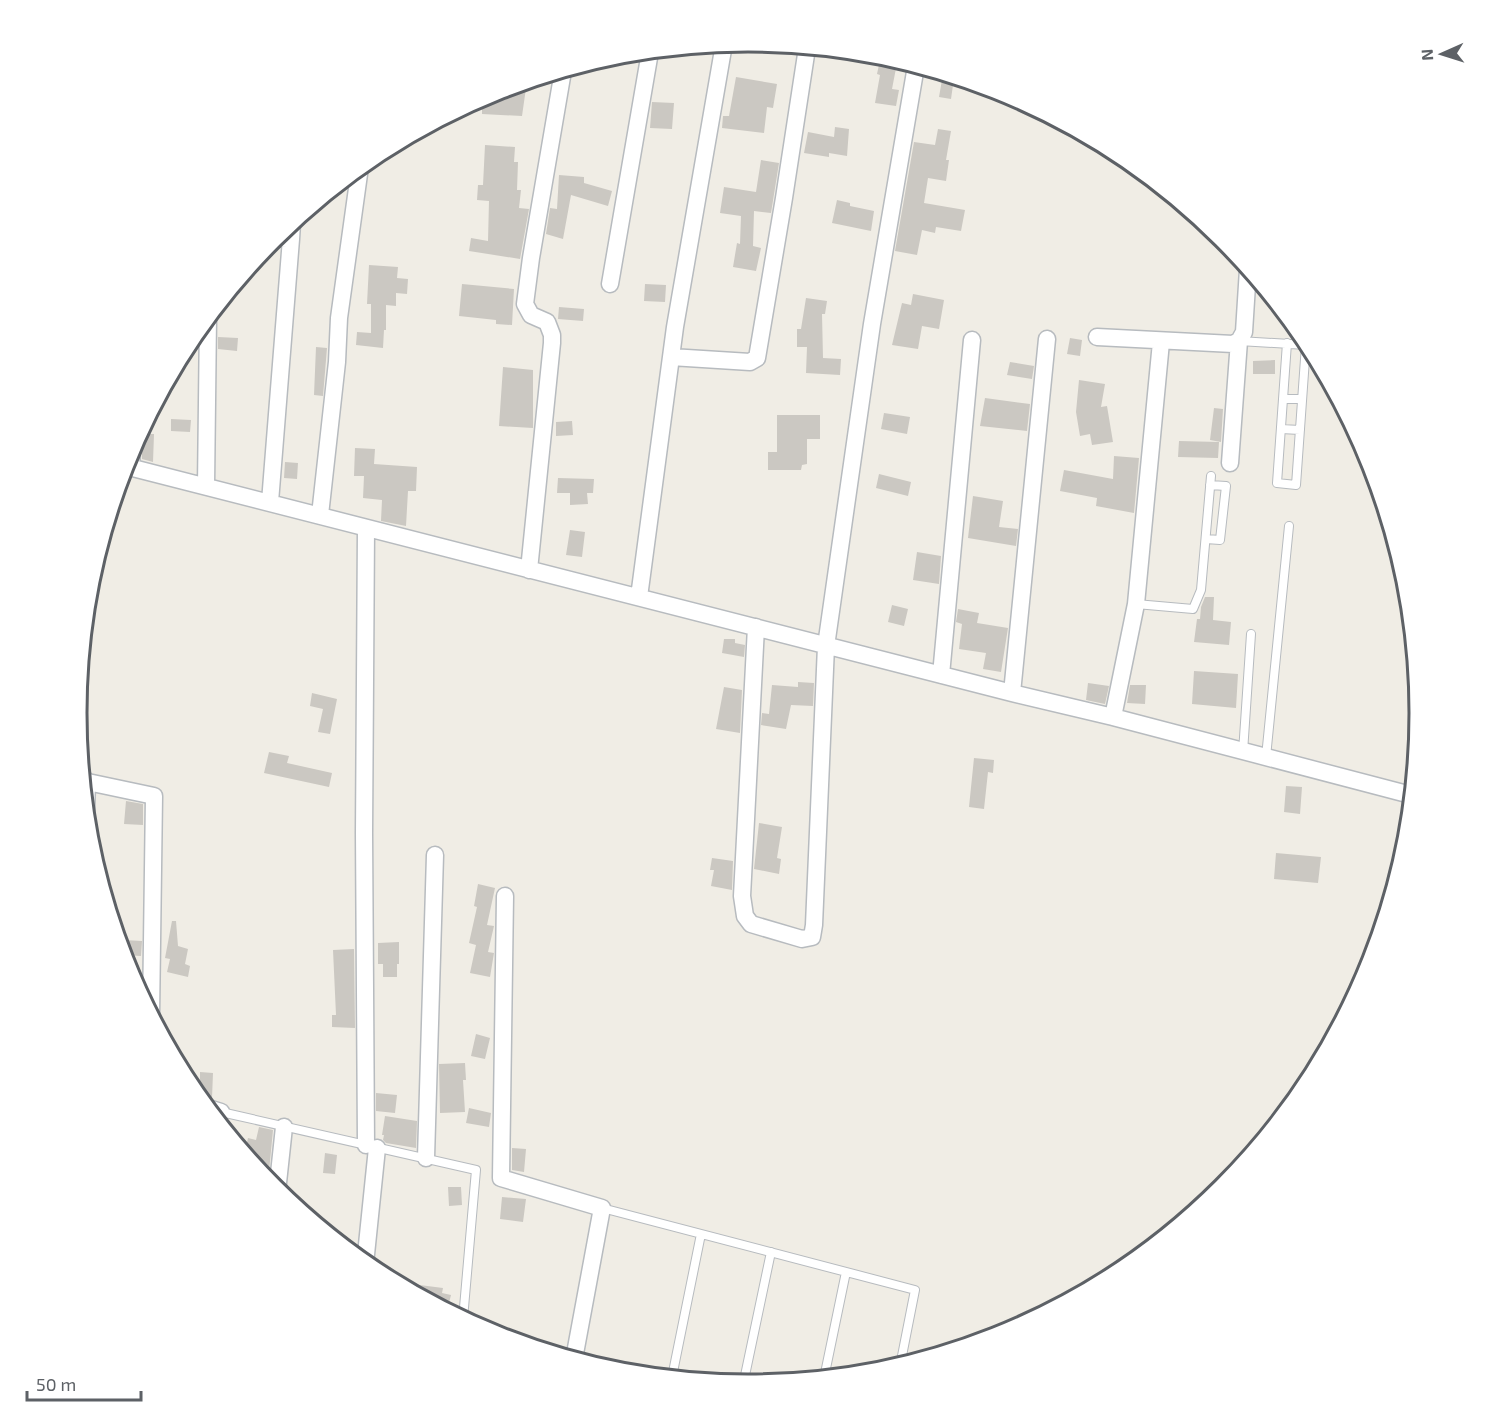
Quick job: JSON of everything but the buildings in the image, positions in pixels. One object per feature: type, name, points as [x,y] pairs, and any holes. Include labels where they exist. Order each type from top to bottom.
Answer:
[{"type":"street","points":[[639,597],[670,357],[722,53]]},
{"type":"street","points":[[670,357],[750,362],[757,358],[806,55]]},
{"type":"street","points":[[610,284],[649,60]]},
{"type":"street","points":[[756,627],[742,896],[745,916],[751,924],[802,939],[812,937],[814,925],[826,646],[872,324],[915,74]]},
{"type":"street","points":[[529,570],[552,335],[547,322],[531,315],[525,304],[561,80]]},
{"type":"street","points":[[320,515],[337,362],[339,318],[358,180]]},
{"type":"street","points":[[270,502],[292,236]]},
{"type":"street","points":[[1230,463],[1239,341],[1244,332],[1247,281]]},
{"type":"street","points":[[206,486],[208,333]]},
{"type":"street","points":[[1097,337],[1161,342],[1233,344],[1239,341]]},
{"type":"street","points":[[1012,693],[1047,339]]},
{"type":"street","points":[[941,675],[972,340]]},
{"type":"street","points":[[1113,717],[1136,604],[1161,342]]},
{"type":"street","points":[[134,469],[1404,793]]},
{"type":"street","points":[[366,528],[364,822],[371,1147],[366,1252]]},
{"type":"street","points":[[91,782],[154,796],[151,998]]},
{"type":"street","points":[[426,1158],[435,855]]},
{"type":"street","points":[[505,896],[501,1178],[602,1208],[575,1351]]},
{"type":"street","points":[[279,1179],[284,1127]]},
{"type":"lane","points":[[1239,341],[1297,344]]},
{"type":"lane","points":[[1287,343],[1277,483],[1296,485],[1305,358]]},
{"type":"lane","points":[[1283,399],[1302,399]]},
{"type":"lane","points":[[1281,429],[1300,430]]},
{"type":"lane","points":[[1136,604],[1193,609],[1201,590],[1211,476]]},
{"type":"lane","points":[[1206,539],[1220,540],[1226,486],[1210,485]]},
{"type":"lane","points":[[1266,758],[1289,526]]},
{"type":"lane","points":[[1243,752],[1251,634]]},
{"type":"lane","points":[[224,1116],[284,1127],[476,1170],[464,1310]]},
{"type":"lane","points":[[602,1208],[915,1290],[902,1356]]},
{"type":"lane","points":[[673,1370],[701,1234]]},
{"type":"lane","points":[[745,1374],[771,1252]]},
{"type":"lane","points":[[826,1370],[846,1272]]}]
